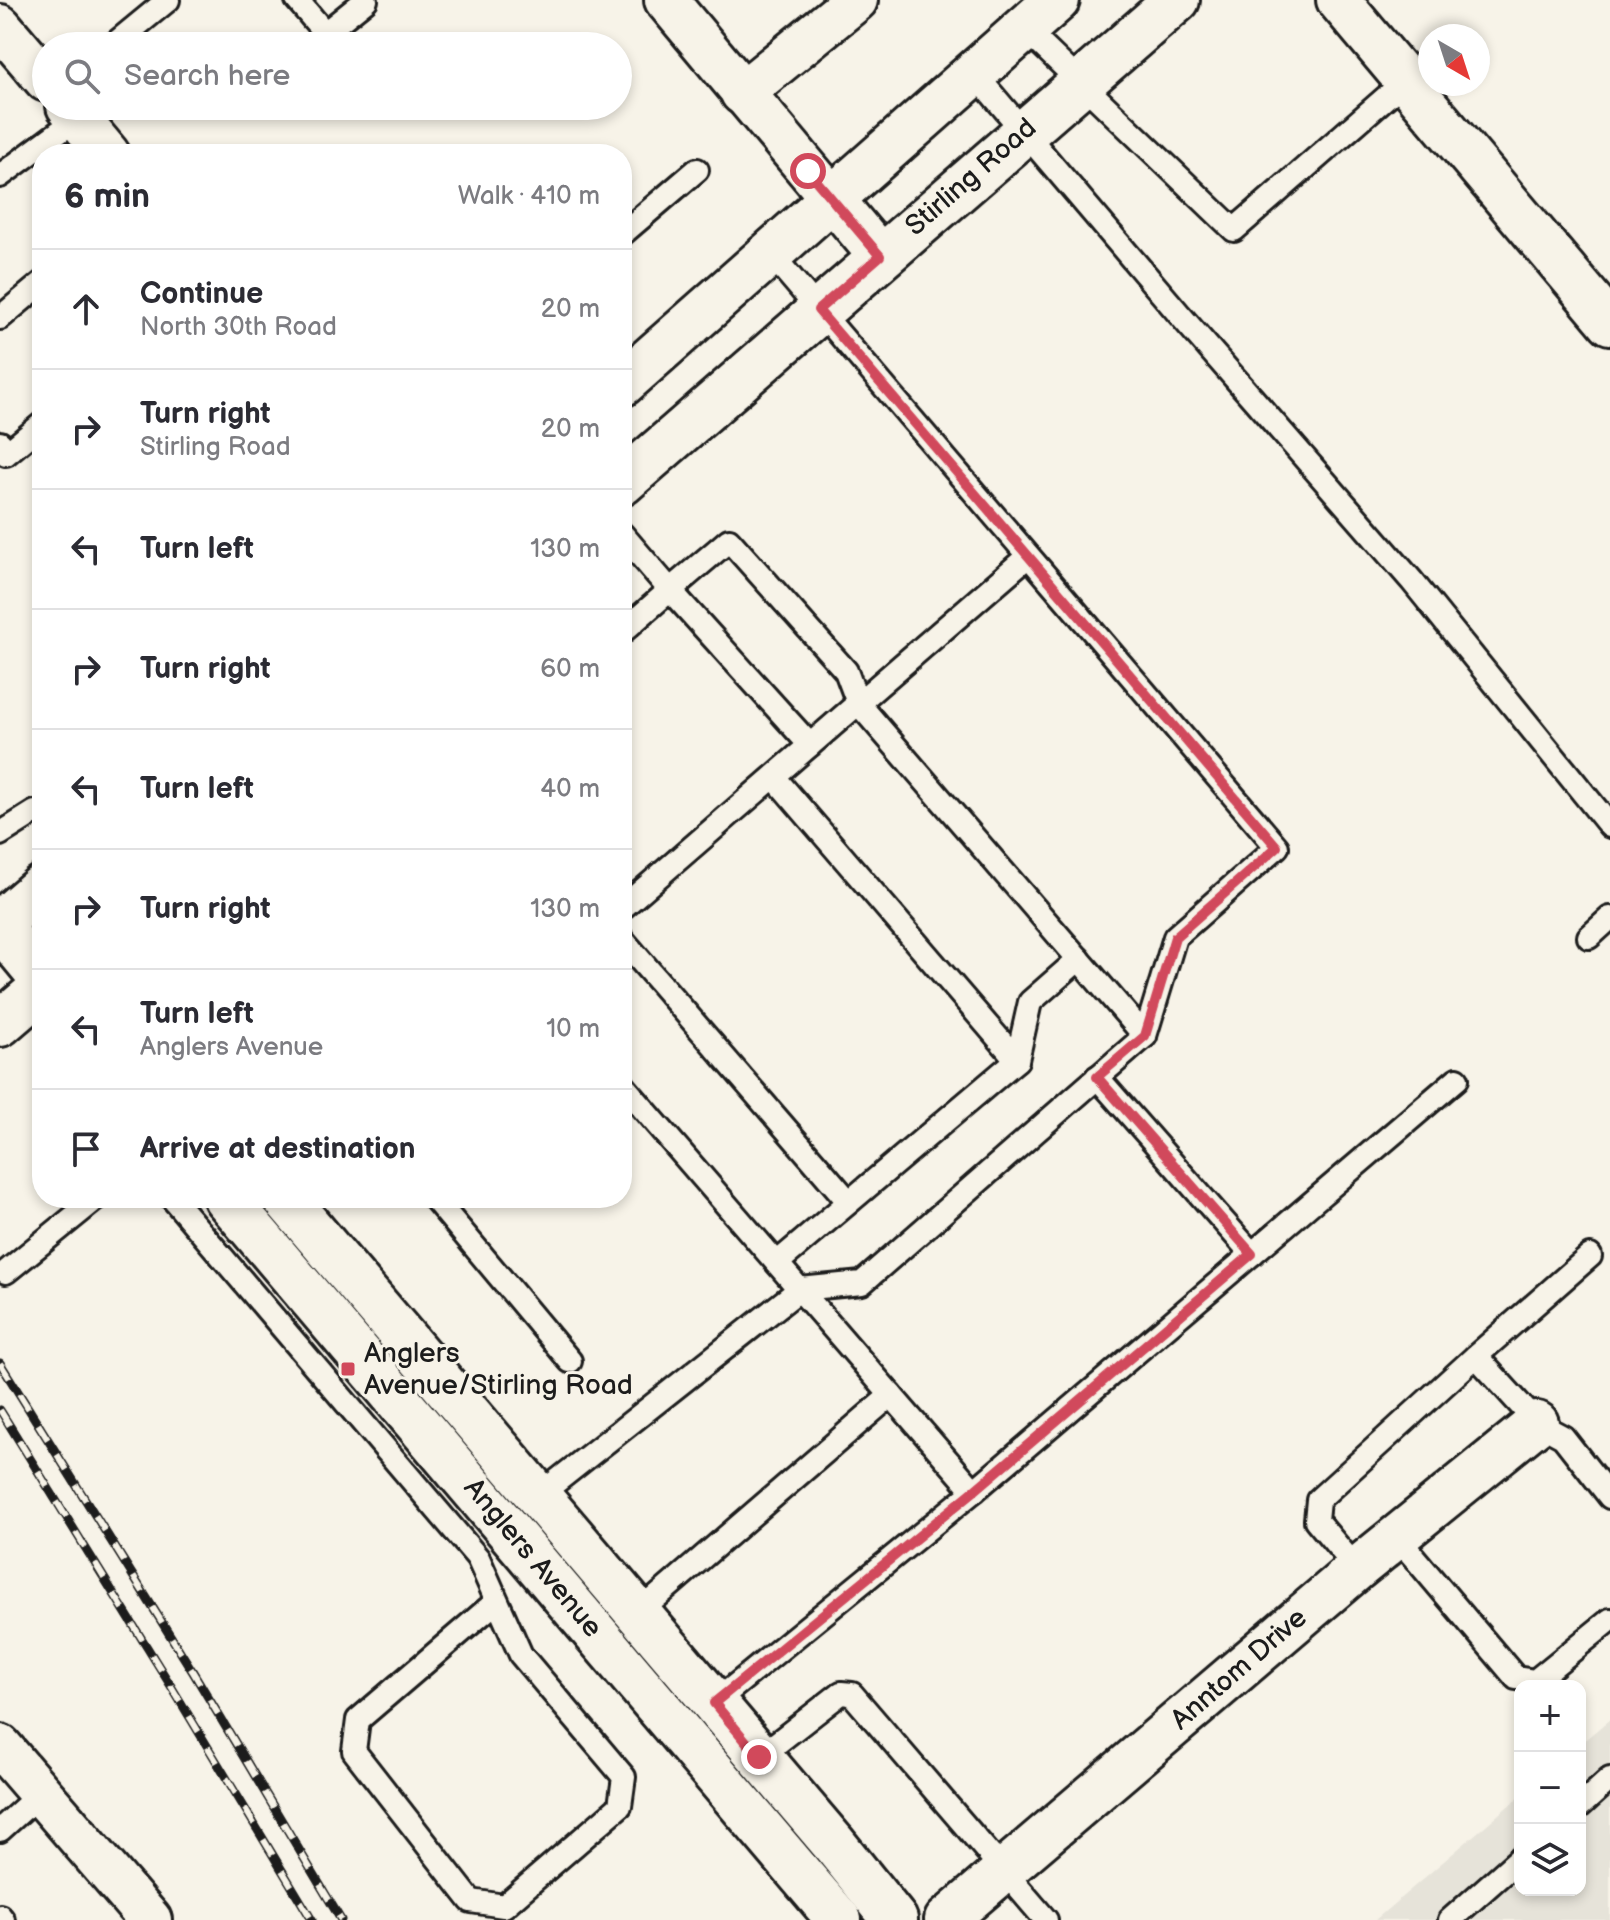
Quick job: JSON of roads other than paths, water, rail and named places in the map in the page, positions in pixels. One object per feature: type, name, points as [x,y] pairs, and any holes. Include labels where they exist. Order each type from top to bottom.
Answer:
[{"type":"street","points":[[666,0],[880,256]]},
{"type":"street","points":[[742,93],[856,0]]},
{"type":"street","points":[[632,372],[833,200],[1057,0]]},
{"type":"street","points":[[1338,0],[1610,323]]},
{"type":"street","name":"Stirling Road","points":[[632,474],[1081,83],[1168,3]]},
{"type":"street","points":[[6,44],[32,67]]},
{"type":"street","points":[[80,120],[100,144]]},
{"type":"street","points":[[22,910],[32,944]]},
{"type":"street","points":[[0,1024],[32,997]]},
{"type":"street","name":"Anglers Avenue","points":[[231,1208],[275,1288],[643,1687],[839,1920]]},
{"type":"street","name":"Anglers Avenue","points":[[297,1208],[895,1920]]},
{"type":"street","name":"Anntom Drive","points":[[946,1920],[1396,1536],[1537,1423]]},
{"type":"street","points":[[643,1687],[670,1702],[693,1707],[714,1703]]},
{"type":"street","points":[[0,1746],[150,1920]]},
{"type":"lane","points":[[129,32],[168,0]]},
{"type":"lane","points":[[297,0],[324,32]]},
{"type":"lane","points":[[326,32],[366,0]]},
{"type":"lane","points":[[1025,29],[1234,230],[1406,80]]},
{"type":"lane","points":[[974,73],[1412,581],[1610,826]]},
{"type":"lane","points":[[36,144],[64,120]]},
{"type":"lane","points":[[0,176],[32,148]]},
{"type":"lane","points":[[632,225],[697,170]]},
{"type":"lane","points":[[538,1496],[800,1289],[862,1283],[1145,1036],[1175,937],[1277,847],[771,254]]},
{"type":"lane","points":[[0,318],[32,291]]},
{"type":"lane","points":[[0,443],[6,454],[32,432]]},
{"type":"lane","points":[[632,623],[729,540],[846,671],[858,703],[1145,1036]]},
{"type":"lane","points":[[632,546],[810,745]]},
{"type":"lane","points":[[632,899],[1028,556]]},
{"type":"lane","points":[[774,777],[1017,1060]]},
{"type":"lane","points":[[0,834],[32,814]]},
{"type":"lane","points":[[1589,937],[1610,918]]},
{"type":"lane","points":[[632,951],[849,1202]]},
{"type":"lane","points":[[777,1263],[1017,1060],[1030,1002],[1079,959]]},
{"type":"lane","points":[[1097,1077],[1252,1254]]},
{"type":"lane","points":[[714,1703],[974,1491],[1457,1079]]},
{"type":"lane","points":[[632,1096],[974,1491]]},
{"type":"lane","points":[[6,1272],[85,1208]]},
{"type":"lane","points":[[183,1208],[275,1288],[478,1558],[521,1655],[624,1777],[620,1806],[504,1906],[471,1901],[354,1751],[358,1720],[497,1601]]},
{"type":"lane","points":[[442,1208],[570,1361]]},
{"type":"lane","points":[[1357,1569],[1316,1520],[1318,1500],[1590,1256]]},
{"type":"lane","points":[[1476,1356],[1537,1423],[1563,1437],[1610,1497]]},
{"type":"lane","points":[[637,1614],[891,1395]]},
{"type":"lane","points":[[1396,1536],[1516,1678],[1535,1681],[1610,1620]]},
{"type":"lane","points":[[759,1757],[841,1693],[852,1694],[1046,1920]]},
{"type":"lane","points":[[1586,1801],[1610,1779]]},
{"type":"lane","points":[[0,1830],[41,1793]]},
{"type":"lane","points":[[1450,1920],[1514,1863]]},
{"type":"railway","points":[[0,1363],[193,1672],[341,1920]]},
{"type":"railway","points":[[0,1410],[312,1920]]},
{"type":"place","name":"Anglers Avenue/Stirling Road","points":[[348,1369]]}]
